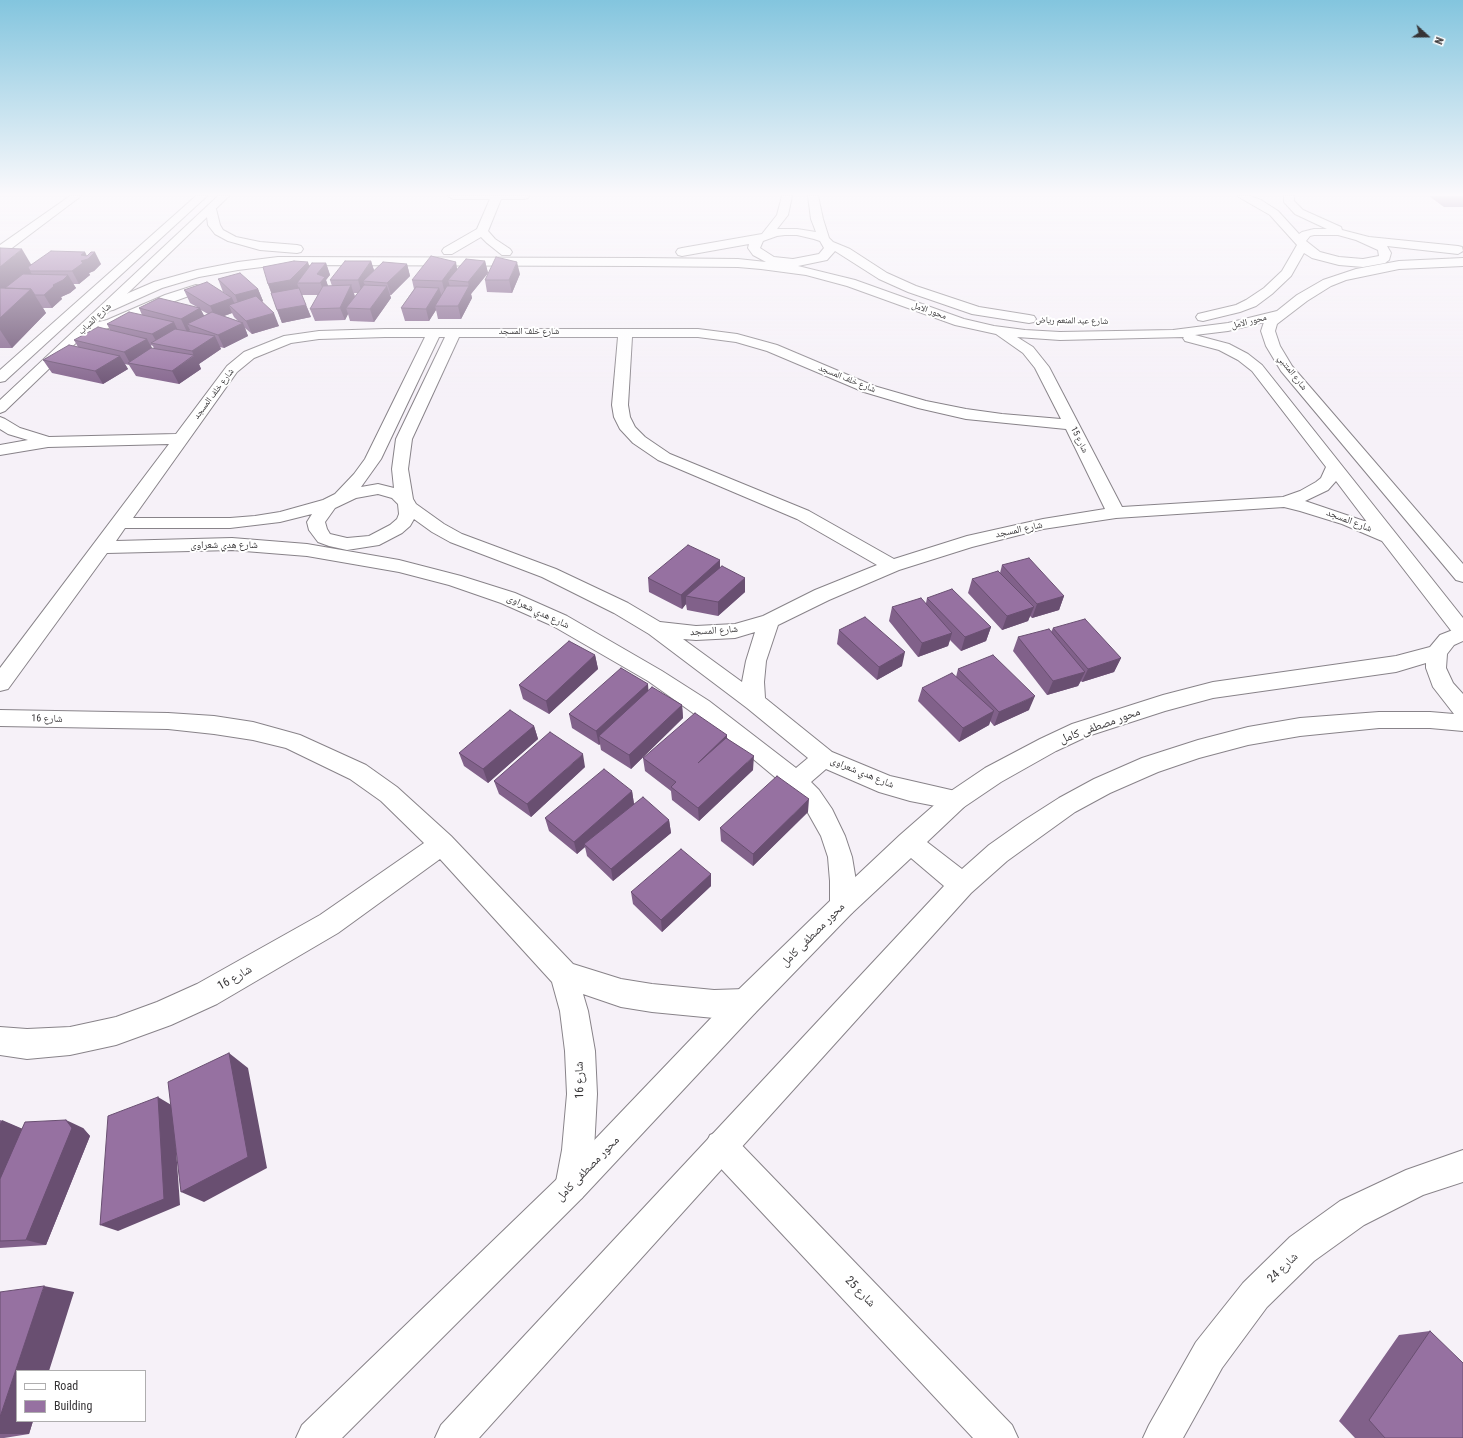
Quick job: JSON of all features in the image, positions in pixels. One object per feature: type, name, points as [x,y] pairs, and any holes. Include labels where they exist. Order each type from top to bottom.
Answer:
[{"type":"street","name":"شارع الشباب","points":[[0,378],[128,263]]},
{"type":"street","name":"شارع الشباب","points":[[0,408],[154,263]]},
{"type":"street","name":"محور الامل","points":[[108,307],[158,286],[211,271],[257,263]]},
{"type":"street","points":[[53,331],[83,330],[112,323],[170,298],[210,284],[260,272],[296,266],[301,263]]},
{"type":"street","name":"محور الامل","points":[[680,263],[761,265],[807,271],[851,283],[941,316],[994,330],[1043,335],[1078,336],[1173,334],[1228,327],[1280,314]]},
{"type":"street","points":[[761,265],[777,263]]},
{"type":"street","points":[[789,263],[807,271]]},
{"type":"street","name":"شارع عبد المنعم رياض","points":[[863,263],[883,276],[933,297],[977,311],[1000,316],[1043,320]]},
{"type":"street","points":[[1190,319],[1227,312],[1251,303],[1279,282],[1287,273],[1292,263]]},
{"type":"street","points":[[1339,263],[1353,268],[1369,263]]},
{"type":"street","name":"شارع المتنبي","points":[[1421,263],[1386,267],[1353,268],[1314,290],[1280,314],[1271,322],[1268,336],[1286,368],[1463,576]]},
{"type":"street","points":[[1111,322],[1121,334]]},
{"type":"street","name":"شارع 15","points":[[994,330],[1019,343],[1028,350],[1049,357],[1071,425],[1116,513]]},
{"type":"street","points":[[434,333],[373,459],[360,478],[320,513],[316,522],[318,530],[324,538],[347,544],[373,541],[396,530],[404,522],[408,514],[400,469],[400,455],[404,439],[454,332]]},
{"type":"street","name":"شارع خلف المسجد","points":[[0,683],[102,547],[232,369],[249,355],[289,339],[319,335],[454,332],[698,333],[737,338],[781,351],[869,389],[923,405],[1002,419],[1071,425]]},
{"type":"street","points":[[625,332],[620,406],[622,417],[628,429],[638,440],[664,457],[803,514],[892,566]]},
{"type":"street","points":[[1173,334],[1224,347],[1243,357],[1257,368],[1463,632],[1447,640],[1437,652],[1436,668],[1444,687],[1463,709]]},
{"type":"street","points":[[1049,357],[1078,336]]},
{"type":"street","points":[[1257,368],[1286,368]]},
{"type":"street","points":[[0,422],[14,431],[48,442]]},
{"type":"street","points":[[0,450],[48,442],[180,439]]},
{"type":"street","name":"شارع المسجد","points":[[656,628],[677,632],[715,633],[735,630],[770,621],[822,595],[892,566],[946,548],[1004,532],[1043,524],[1116,513],[1283,502],[1306,495],[1318,488],[1328,480],[1334,467]]},
{"type":"street","points":[[119,523],[230,524],[255,521],[280,517],[335,501],[353,492],[378,489],[398,494],[406,503]]},
{"type":"street","name":"شارع المسجد","points":[[1283,502],[1304,506],[1348,520],[1390,538]]},
{"type":"street","name":"شارع هدي شعراوى","points":[[406,503],[438,528],[456,538],[549,573],[621,608],[656,628],[755,702],[824,758],[866,777],[918,793],[956,800]]},
{"type":"street","points":[[373,541],[399,566]]},
{"type":"street","points":[[307,550],[335,542]]},
{"type":"street","name":"شارع هدي شعراوى","points":[[102,547],[232,544],[307,550],[399,566],[454,580],[508,598],[560,621],[655,676],[701,707],[748,742],[796,781],[811,797],[833,836],[840,858],[844,881],[843,905]]},
{"type":"street","points":[[755,702],[753,682],[756,661],[762,640],[770,621]]},
{"type":"street","name":"محور مصطفى كامل","points":[[316,1438],[571,1187],[744,1004],[843,905],[909,842],[956,800],[993,775],[1080,730],[1163,703],[1213,690],[1396,664],[1437,652]]},
{"type":"street","name":"شارع 16","points":[[0,718],[183,723],[253,731],[292,741],[325,755],[364,776],[389,794],[442,844],[564,975],[575,1019],[580,1050],[582,1094],[578,1150],[571,1187]]},
{"type":"street","points":[[454,1438],[962,884],[998,852],[1067,805],[1102,786],[1150,765],[1198,749],[1248,736],[1308,726],[1379,720],[1430,720],[1463,723]]},
{"type":"street","points":[[796,781],[824,758]]},
{"type":"street","points":[[909,842],[962,884]]},
{"type":"street","name":"شارع 16","points":[[0,1041],[27,1044],[70,1041],[116,1031],[161,1015],[207,994],[329,924],[442,844]]},
{"type":"street","name":"شارع 16","points":[[564,975],[621,993],[652,998],[706,1004],[744,1004]]},
{"type":"street","name":"شارع 25","points":[[721,1146],[999,1438]]},
{"type":"street","name":"شارع 24","points":[[1162,1438],[1209,1355],[1255,1295],[1302,1250],[1352,1213],[1417,1180],[1463,1166]]},
{"type":"building","points":[[34,263],[83,263],[72,271],[30,271],[28,267]]},
{"type":"building","points":[[283,263],[307,263],[290,280],[268,284],[263,267]]},
{"type":"building","points":[[312,263],[326,263],[317,274],[325,277],[320,283],[297,283]]},
{"type":"building","points":[[343,263],[370,263],[358,280],[330,280]]},
{"type":"building","points":[[382,263],[407,264],[387,283],[363,281]]},
{"type":"building","points":[[425,263],[455,263],[442,281],[412,280]]},
{"type":"building","points":[[462,263],[483,263],[468,282],[448,280]]},
{"type":"building","points":[[493,263],[517,263],[509,280],[485,280]]},
{"type":"building","points":[[240,273],[258,289],[235,295],[218,279]]},
{"type":"building","points":[[23,274],[68,275],[63,280],[53,285],[54,286],[44,295],[35,295],[31,289],[5,288]]},
{"type":"building","points":[[207,282],[232,298],[210,306],[184,290]]},
{"type":"building","points":[[351,285],[340,308],[310,309],[323,286]]},
{"type":"building","points":[[364,285],[387,286],[370,309],[346,308]]},
{"type":"building","points":[[447,286],[469,286],[458,306],[435,306]]},
{"type":"building","points":[[416,287],[439,288],[426,309],[401,308]]},
{"type":"building","points":[[0,288],[31,289],[0,318]]},
{"type":"building","points":[[299,288],[306,305],[277,310],[271,293]]},
{"type":"building","points":[[256,296],[274,313],[246,321],[229,305]]},
{"type":"building","points":[[159,298],[200,308],[181,319],[139,308]]},
{"type":"building","points":[[129,312],[174,322],[152,334],[107,324]]},
{"type":"building","points":[[212,312],[243,323],[218,335],[187,324]]},
{"type":"building","points":[[98,327],[147,339],[124,352],[74,340]]},
{"type":"building","points":[[175,329],[215,336],[192,351],[151,343]]},
{"type":"building","points":[[69,345],[120,356],[95,371],[43,360]]},
{"type":"building","points":[[151,348],[194,355],[172,371],[128,363]]},
{"type":"building","points":[[688,545],[720,560],[681,595],[648,578]]},
{"type":"building","points":[[1029,558],[1064,596],[1037,604],[1002,565]]},
{"type":"building","points":[[722,566],[745,578],[718,602],[686,596]]},
{"type":"building","points":[[998,571],[1034,607],[1007,616],[972,579]]},
{"type":"building","points":[[952,589],[991,627],[965,637],[927,598]]},
{"type":"building","points":[[921,598],[952,633],[922,643],[892,607]]},
{"type":"building","points":[[865,617],[905,652],[879,667],[839,630]]},
{"type":"building","points":[[1085,619],[1121,658],[1088,669],[1053,628]]},
{"type":"building","points":[[1049,629],[1085,672],[1053,681],[1018,637]]},
{"type":"building","points":[[569,641],[595,655],[546,701],[519,685]]},
{"type":"building","points":[[993,655],[1035,696],[999,712],[958,669]]},
{"type":"building","points":[[621,668],[648,684],[596,731],[569,714]]},
{"type":"building","points":[[952,673],[994,711],[963,728],[922,688]]},
{"type":"building","points":[[652,687],[682,705],[629,755],[599,736]]},
{"type":"building","points":[[510,710],[534,726],[483,769],[459,753]]},
{"type":"building","points":[[695,713],[727,735],[698,763],[726,738],[754,756],[698,808],[671,787],[676,782],[643,758]]},
{"type":"building","points":[[550,732],[583,754],[527,804],[494,781]]},
{"type":"building","points":[[604,769],[632,791],[574,842],[545,818]]},
{"type":"building","points":[[777,776],[809,799],[753,854],[720,828]]},
{"type":"building","points":[[643,797],[669,820],[611,869],[584,844]]},
{"type":"building","points":[[681,849],[711,874],[661,920],[631,892]]},
{"type":"building","points":[[229,1053],[248,1157],[181,1192],[168,1082]]},
{"type":"building","points":[[158,1097],[164,1199],[100,1225],[108,1116]]},
{"type":"building","points":[[66,1120],[72,1128],[26,1240],[0,1241],[0,1179],[25,1122]]},
{"type":"building","points":[[44,1286],[0,1417],[0,1292]]},
{"type":"building","points":[[1430,1331],[1463,1363],[1463,1438],[1385,1438],[1369,1420]]}]
